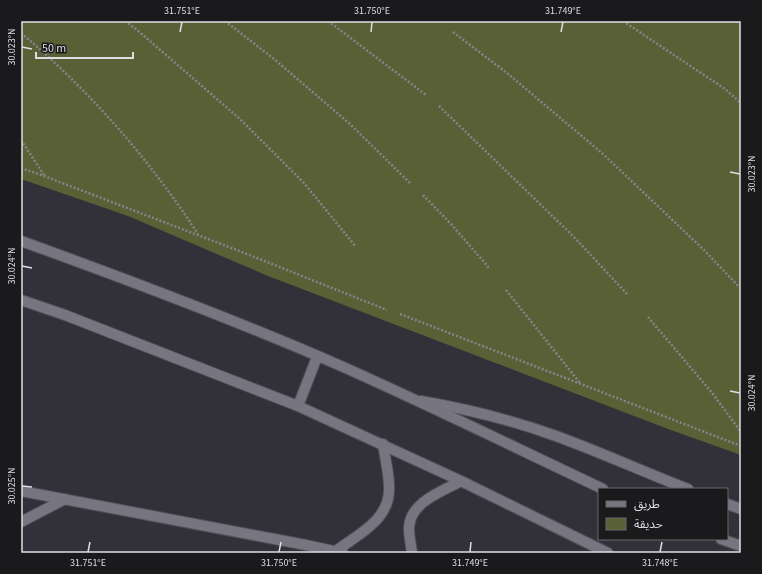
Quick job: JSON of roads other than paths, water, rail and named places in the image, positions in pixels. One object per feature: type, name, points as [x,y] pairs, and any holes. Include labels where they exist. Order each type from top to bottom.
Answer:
[{"type":"main road","points":[[21,241],[182,300],[261,332],[416,400],[601,488]]},
{"type":"main road","points":[[21,300],[65,315],[298,406],[383,444],[608,553]]},
{"type":"main road","points":[[298,406],[317,357]]},
{"type":"main road","points":[[416,400],[480,413],[521,424],[615,458],[686,488]]},
{"type":"main road","points":[[21,491],[339,552],[371,526],[386,506],[389,490],[383,444]]},
{"type":"main road","points":[[412,553],[409,528],[413,514],[417,508],[422,502],[461,481]]},
{"type":"main road","points":[[21,522],[65,499]]},
{"type":"main road","points":[[728,504],[741,509]]},
{"type":"main road","points":[[724,540],[741,546]]}]
